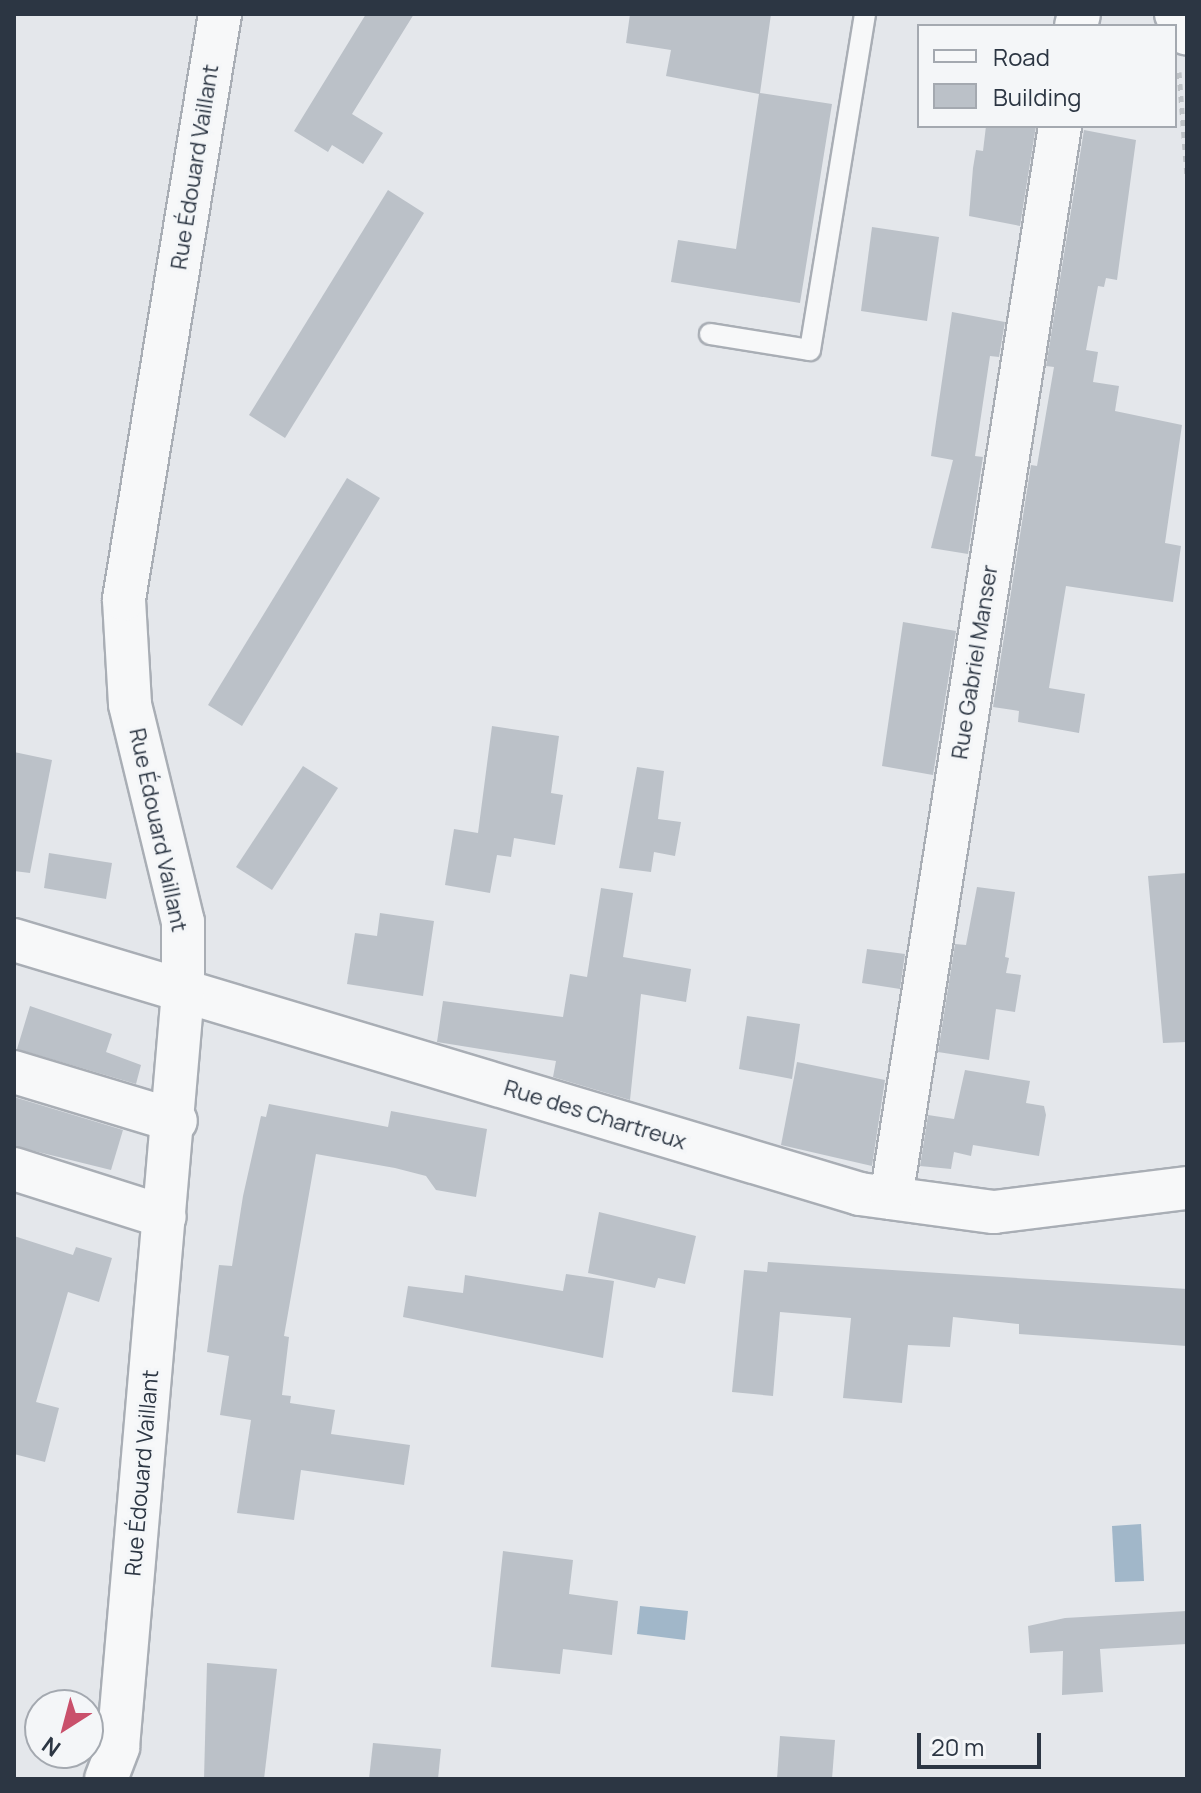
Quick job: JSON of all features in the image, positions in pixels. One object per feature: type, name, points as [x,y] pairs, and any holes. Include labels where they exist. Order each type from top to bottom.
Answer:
[{"type":"street","name":"Rue Édouard Vaillant","points":[[113,1768],[176,1121],[183,992],[183,922],[130,704],[124,599],[220,14]]},
{"type":"street","name":"Rue Gabriel Manser","points":[[891,1198],[1060,128]]},
{"type":"street","name":"Rue des Chartreux","points":[[14,940],[845,1190],[994,1212],[1187,1188]]},
{"type":"street","points":[[14,1072],[176,1121]]},
{"type":"street","points":[[14,1169],[165,1217]]},
{"type":"lane","points":[[710,334],[810,350],[865,14]]},
{"type":"path","points":[[1182,24],[1178,50],[1187,177]]},
{"type":"water","points":[[1141,1524],[1144,1581],[1115,1582],[1112,1526]]},
{"type":"water","points":[[640,1606],[688,1611],[685,1640],[637,1634]]},
{"type":"building","points":[[366,14],[414,14],[352,114],[383,133],[363,164],[332,145],[328,152],[294,131]]},
{"type":"building","points":[[630,14],[771,14],[760,93],[832,104],[800,303],[671,282],[678,240],[736,249],[759,94],[666,76],[671,50],[626,43]]},
{"type":"building","points":[[986,128],[1036,128],[1020,226],[969,216],[976,150],[983,151]]},
{"type":"building","points":[[1084,130],[1136,140],[1117,280],[1106,278],[1104,287],[1098,286],[1086,350],[1098,352],[1093,382],[1119,386],[1115,411],[1182,425],[1165,543],[1181,546],[1173,602],[1066,586],[1049,688],[1085,694],[1079,733],[1018,722],[1019,711],[993,707],[1031,465],[1037,466],[1054,367],[1046,366]]},
{"type":"building","points":[[388,190],[424,213],[285,438],[249,415]]},
{"type":"building","points":[[872,227],[939,237],[927,321],[861,311]]},
{"type":"building","points":[[952,312],[1005,322],[999,357],[990,356],[975,456],[983,457],[968,554],[931,548],[953,460],[931,456]]},
{"type":"building","points":[[347,478],[380,498],[242,726],[208,705]]},
{"type":"building","points":[[903,622],[956,631],[933,775],[882,766]]},
{"type":"building","points":[[492,726],[559,736],[551,793],[563,795],[555,845],[514,838],[511,857],[497,855],[490,893],[445,885],[454,829],[478,833]]},
{"type":"building","points":[[14,752],[52,760],[30,873],[14,871]]},
{"type":"building","points":[[303,766],[338,788],[272,890],[236,867]]},
{"type":"building","points":[[637,767],[664,771],[658,819],[681,822],[675,856],[654,852],[651,872],[619,868]]},
{"type":"building","points":[[49,853],[112,863],[106,899],[44,888]]},
{"type":"building","points":[[1187,873],[1187,1042],[1163,1043],[1148,876]]},
{"type":"building","points":[[977,887],[1015,892],[1005,957],[1009,958],[1006,973],[1021,975],[1015,1012],[996,1009],[989,1060],[938,1052],[955,944],[966,945]]},
{"type":"building","points":[[601,888],[633,893],[623,957],[691,969],[686,1002],[641,994],[630,1100],[553,1077],[556,1061],[437,1042],[443,1001],[563,1017],[570,974],[587,977]]},
{"type":"building","points":[[380,913],[434,921],[423,996],[347,984],[355,933],[377,936]]},
{"type":"building","points":[[867,949],[905,954],[900,989],[862,983]]},
{"type":"building","points":[[30,1006],[112,1034],[106,1052],[141,1065],[136,1084],[17,1049]]},
{"type":"building","points":[[747,1016],[800,1024],[792,1079],[739,1069]]},
{"type":"building","points":[[797,1062],[885,1080],[872,1166],[781,1145]]},
{"type":"building","points":[[965,1070],[1030,1081],[1026,1103],[1044,1106],[1046,1115],[1039,1156],[973,1145],[971,1156],[954,1152],[951,1169],[920,1166],[928,1115],[954,1119]]},
{"type":"building","points":[[14,1097],[123,1130],[111,1170],[14,1146]]},
{"type":"building","points":[[269,1104],[388,1127],[391,1111],[487,1129],[476,1197],[436,1190],[426,1176],[316,1154],[284,1336],[289,1337],[282,1395],[291,1396],[290,1403],[335,1410],[331,1434],[410,1445],[404,1485],[301,1470],[294,1520],[237,1513],[251,1420],[220,1415],[229,1356],[207,1352],[219,1265],[232,1266],[243,1196],[261,1116],[266,1117]]},
{"type":"building","points":[[599,1212],[696,1236],[685,1284],[658,1278],[655,1288],[588,1273]]},
{"type":"building","points":[[14,1236],[73,1255],[76,1247],[112,1258],[99,1302],[68,1292],[36,1402],[59,1408],[45,1462],[14,1454]]},
{"type":"building","points":[[768,1262],[1187,1289],[1187,1346],[1019,1334],[1019,1324],[953,1317],[950,1347],[908,1345],[902,1403],[843,1398],[851,1318],[780,1312],[773,1396],[732,1392],[744,1270],[767,1272]]},
{"type":"building","points":[[566,1274],[614,1281],[603,1358],[403,1317],[408,1286],[463,1293],[465,1275],[563,1291]]},
{"type":"building","points":[[503,1551],[573,1560],[569,1594],[618,1601],[612,1655],[563,1649],[560,1674],[491,1667]]},
{"type":"building","points":[[1187,1611],[1187,1644],[1100,1649],[1103,1692],[1062,1695],[1063,1651],[1030,1653],[1028,1626],[1065,1618]]},
{"type":"building","points":[[207,1663],[277,1669],[264,1779],[204,1779]]},
{"type":"building","points":[[780,1736],[835,1740],[832,1779],[777,1779]]},
{"type":"building","points":[[373,1743],[441,1749],[438,1779],[369,1779]]}]
